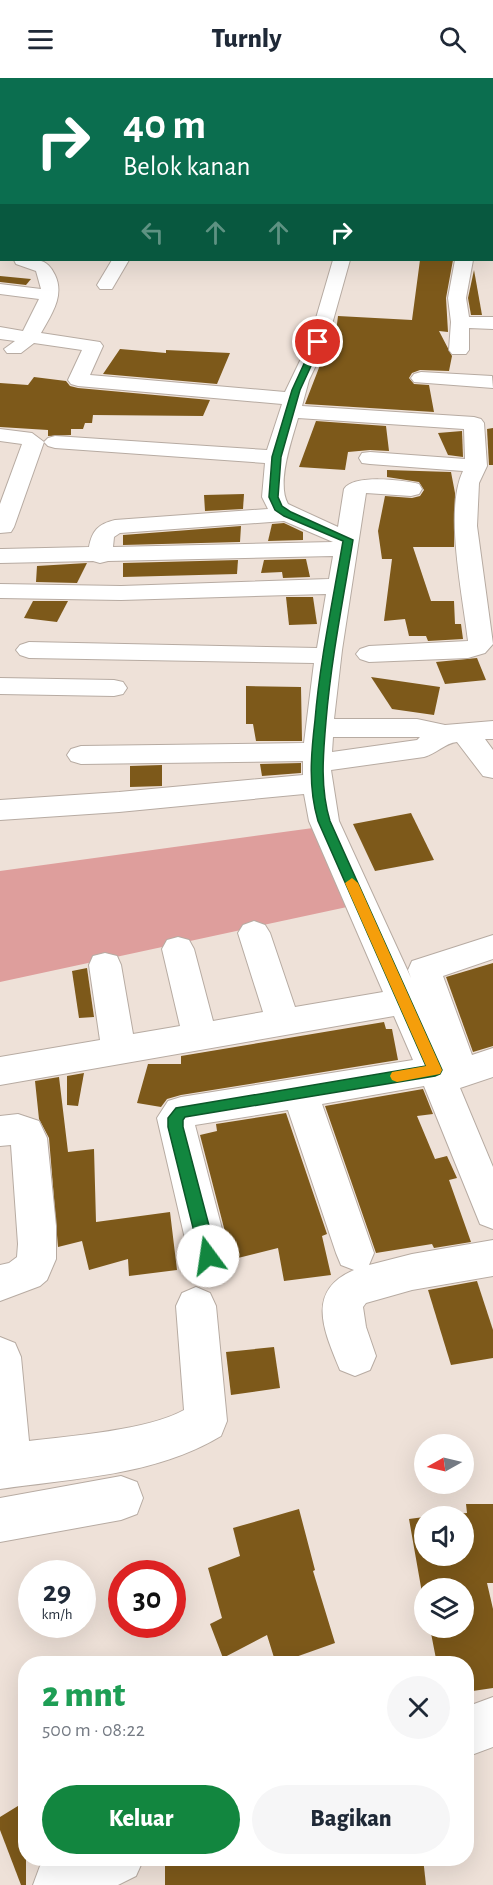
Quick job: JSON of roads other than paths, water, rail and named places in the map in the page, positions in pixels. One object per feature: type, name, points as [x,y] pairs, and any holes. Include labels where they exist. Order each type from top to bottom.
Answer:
[{"type":"street","points":[[7,261],[34,272],[45,272]]},
{"type":"street","points":[[0,351],[14,349],[26,342],[41,321],[50,295],[49,281],[43,268],[25,261]]},
{"type":"street","points":[[106,285],[119,261]]},
{"type":"street","points":[[342,261],[318,342],[299,380],[291,405],[276,457],[273,497],[279,508],[287,514],[347,544]]},
{"type":"street","points":[[459,350],[460,322],[457,298],[464,261]]},
{"type":"street","points":[[0,289],[50,295]]},
{"type":"street","points":[[460,322],[493,323]]},
{"type":"street","points":[[0,333],[93,346],[78,380],[396,418],[474,423],[476,466],[468,483],[466,543],[481,642],[476,648],[369,654]]},
{"type":"street","points":[[421,378],[492,382]]},
{"type":"street","points":[[444,420],[457,380]]},
{"type":"street","points":[[0,435],[25,437],[33,442],[3,526]]},
{"type":"street","points":[[55,442],[276,457]]},
{"type":"street","points":[[370,458],[476,466]]},
{"type":"street","points":[[411,489],[365,486],[355,489],[327,656],[318,756],[324,821],[435,1070],[493,1212]]},
{"type":"street","points":[[100,556],[103,534],[115,527],[287,514]]},
{"type":"street","points":[[466,543],[493,545]]},
{"type":"street","points":[[2,556],[100,556],[347,544]]},
{"type":"street","points":[[0,593],[340,586]]},
{"type":"street","points":[[29,650],[327,656]]},
{"type":"street","points":[[0,686],[114,688]]},
{"type":"street","points":[[81,755],[318,756],[424,748],[455,734],[493,730]]},
{"type":"street","points":[[455,734],[493,769]]},
{"type":"street","points":[[0,810],[119,802],[318,756]]},
{"type":"street","points":[[254,933],[283,1023]]},
{"type":"street","points":[[493,947],[424,970],[462,1074],[493,1062]]},
{"type":"street","points":[[178,949],[200,1036]]},
{"type":"street","points":[[105,965],[119,1050]]},
{"type":"street","points":[[0,1071],[404,1001]]},
{"type":"street","points":[[208,1256],[175,1118],[181,1112],[435,1070]]},
{"type":"street","points":[[300,1093],[355,1253]]},
{"type":"street","points":[[0,1131],[18,1129],[26,1132],[29,1138],[39,1244],[35,1265],[20,1279],[0,1283]]},
{"type":"street","points":[[355,1356],[346,1328],[343,1305],[344,1296],[355,1287],[399,1274],[493,1258]]},
{"type":"street","points":[[0,1357],[5,1466],[138,1445],[183,1435],[206,1421],[196,1306]]},
{"type":"street","points":[[0,1520],[121,1498]]},
{"type":"street","points":[[474,1729],[493,1722]]},
{"type":"street","points":[[59,1885],[101,1866]]}]
